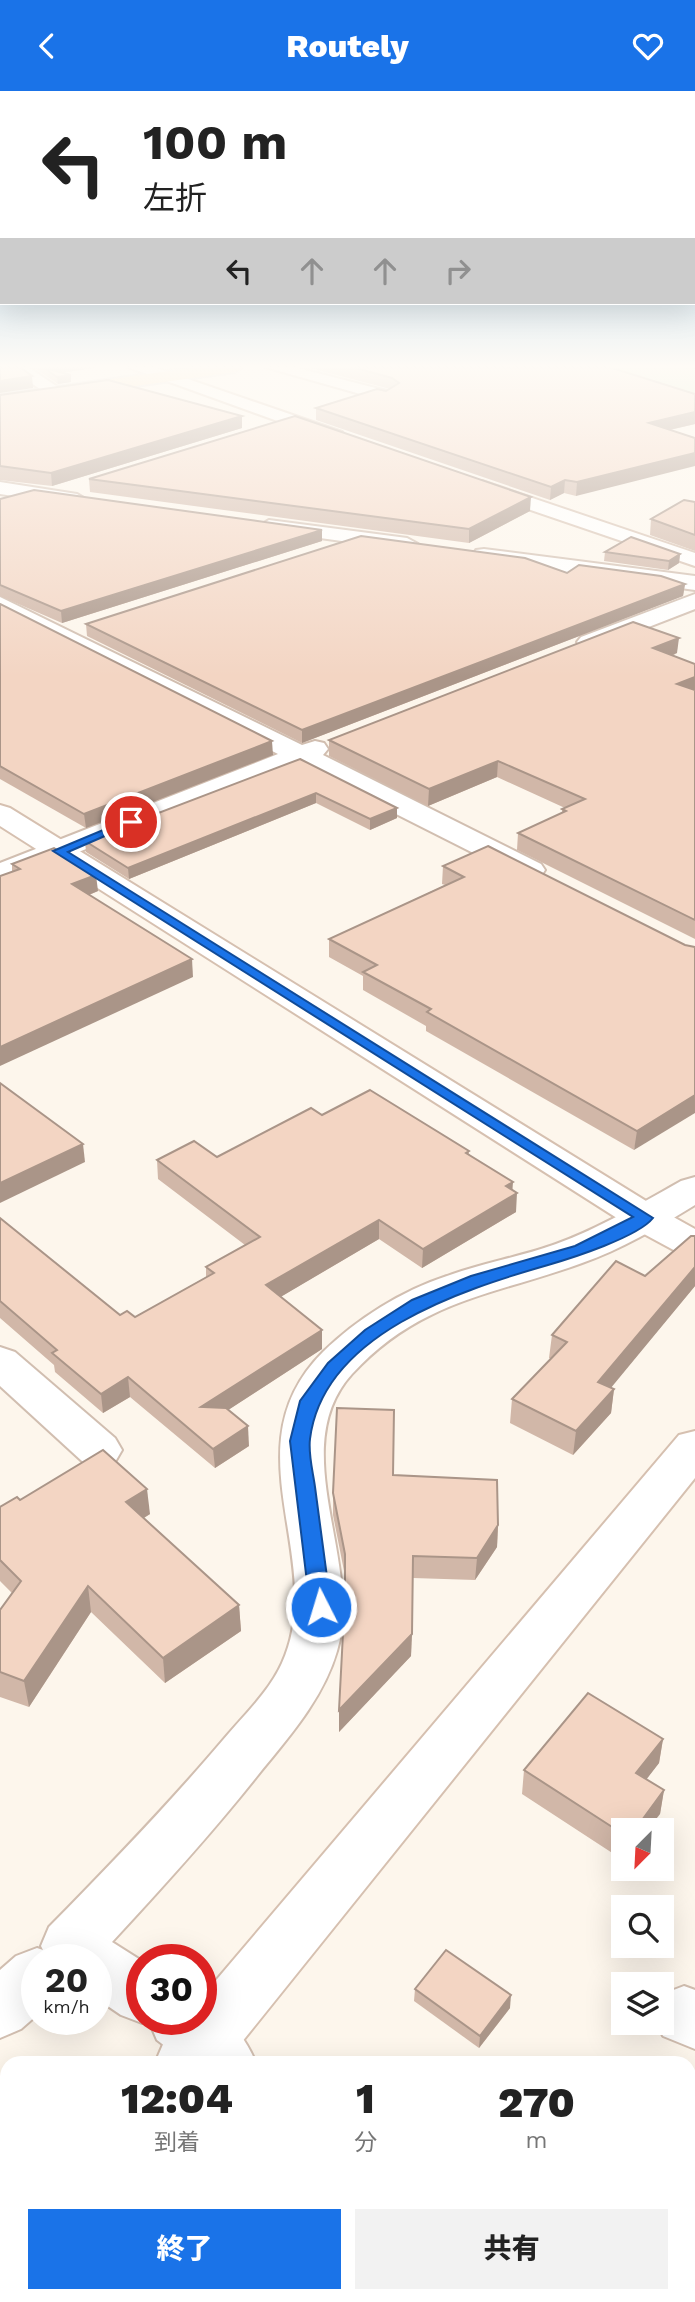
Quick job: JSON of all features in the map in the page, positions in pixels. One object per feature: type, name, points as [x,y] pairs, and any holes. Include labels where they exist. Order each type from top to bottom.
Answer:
[{"type":"street","points":[[460,479],[695,560]]},
{"type":"street","points":[[0,504],[84,485]]},
{"type":"street","points":[[0,488],[100,503]]},
{"type":"street","points":[[243,522],[429,547]]},
{"type":"street","points":[[309,555],[361,538]]},
{"type":"street","points":[[456,551],[689,580]]},
{"type":"street","points":[[570,650],[695,601]]},
{"type":"street","points":[[0,604],[559,885]]},
{"type":"street","points":[[60,634],[87,626]]},
{"type":"street","points":[[0,874],[339,740]]},
{"type":"street","points":[[0,814],[645,1218],[695,1245]]},
{"type":"street","points":[[84,1944],[289,1699],[313,1648],[321,1607],[300,1441],[310,1401],[334,1367],[371,1334],[418,1304],[477,1280],[581,1250],[695,1189]]},
{"type":"street","points":[[0,1363],[99,1450]]},
{"type":"street","points":[[199,2046],[694,1449]]},
{"type":"street","points":[[0,2009],[21,1994]]},
{"type":"building","points":[[30,470],[60,470],[51,473]]},
{"type":"building","points":[[118,470],[453,470],[531,497],[469,529],[89,479]]},
{"type":"building","points":[[501,470],[625,470],[577,482],[565,480],[551,487]]},
{"type":"building","points":[[34,490],[322,530],[61,611],[0,585],[0,499]]},
{"type":"building","points":[[684,500],[695,502],[695,535],[651,519]]},
{"type":"building","points":[[361,536],[525,558],[567,573],[579,565],[661,576],[685,584],[302,730],[86,624]]},
{"type":"building","points":[[631,537],[680,554],[669,561],[605,552]]},
{"type":"building","points":[[0,604],[272,741],[84,814],[0,766]]},
{"type":"building","points":[[633,622],[679,638],[653,648],[695,664],[695,677],[677,684],[695,690],[695,920],[518,833],[566,811],[562,809],[585,799],[498,761],[429,789],[329,740]]},
{"type":"building","points":[[300,759],[397,808],[370,819],[316,793],[128,868],[85,841]]},
{"type":"building","points":[[488,846],[685,945],[695,947],[695,1095],[637,1131],[427,1012],[431,1009],[363,972],[377,965],[329,939],[464,877],[443,866]]},
{"type":"building","points":[[54,848],[96,875],[72,884],[192,959],[0,1047],[0,876],[20,869],[12,864]]},
{"type":"building","points":[[0,1083],[83,1144],[0,1183]]},
{"type":"building","points":[[370,1090],[469,1151],[466,1153],[513,1182],[506,1186],[517,1193],[423,1249],[379,1220],[266,1285],[322,1330],[201,1407],[226,1408],[248,1426],[213,1449],[128,1377],[101,1394],[52,1353],[57,1350],[0,1301],[0,1218],[120,1315],[127,1311],[135,1317],[214,1273],[206,1267],[260,1237],[157,1160],[194,1141],[217,1157],[311,1108],[322,1115]]},
{"type":"building","points":[[691,1236],[695,1236],[695,1267],[598,1382],[614,1389],[576,1431],[512,1399],[567,1342],[552,1335],[616,1261],[645,1276]]},
{"type":"building","points":[[337,1408],[394,1410],[393,1475],[497,1480],[498,1525],[477,1558],[413,1556],[412,1634],[339,1710],[345,1554],[333,1493]]},
{"type":"building","points":[[103,1450],[147,1489],[126,1502],[239,1605],[163,1658],[88,1586],[24,1681],[0,1672],[0,1610],[21,1581],[0,1560],[0,1507],[17,1497],[20,1500]]},
{"type":"building","points":[[588,1693],[663,1739],[636,1773],[664,1790],[644,1818],[611,1818],[611,1826],[524,1770]]},
{"type":"building","points":[[446,1950],[511,1995],[480,2036],[415,1989]]},
{"type":"route","points":[[131,822],[59,851],[645,1218],[581,1250],[477,1280],[418,1304],[371,1334],[334,1367],[310,1401],[300,1441],[304,1489],[316,1548],[321,1607]]}]
